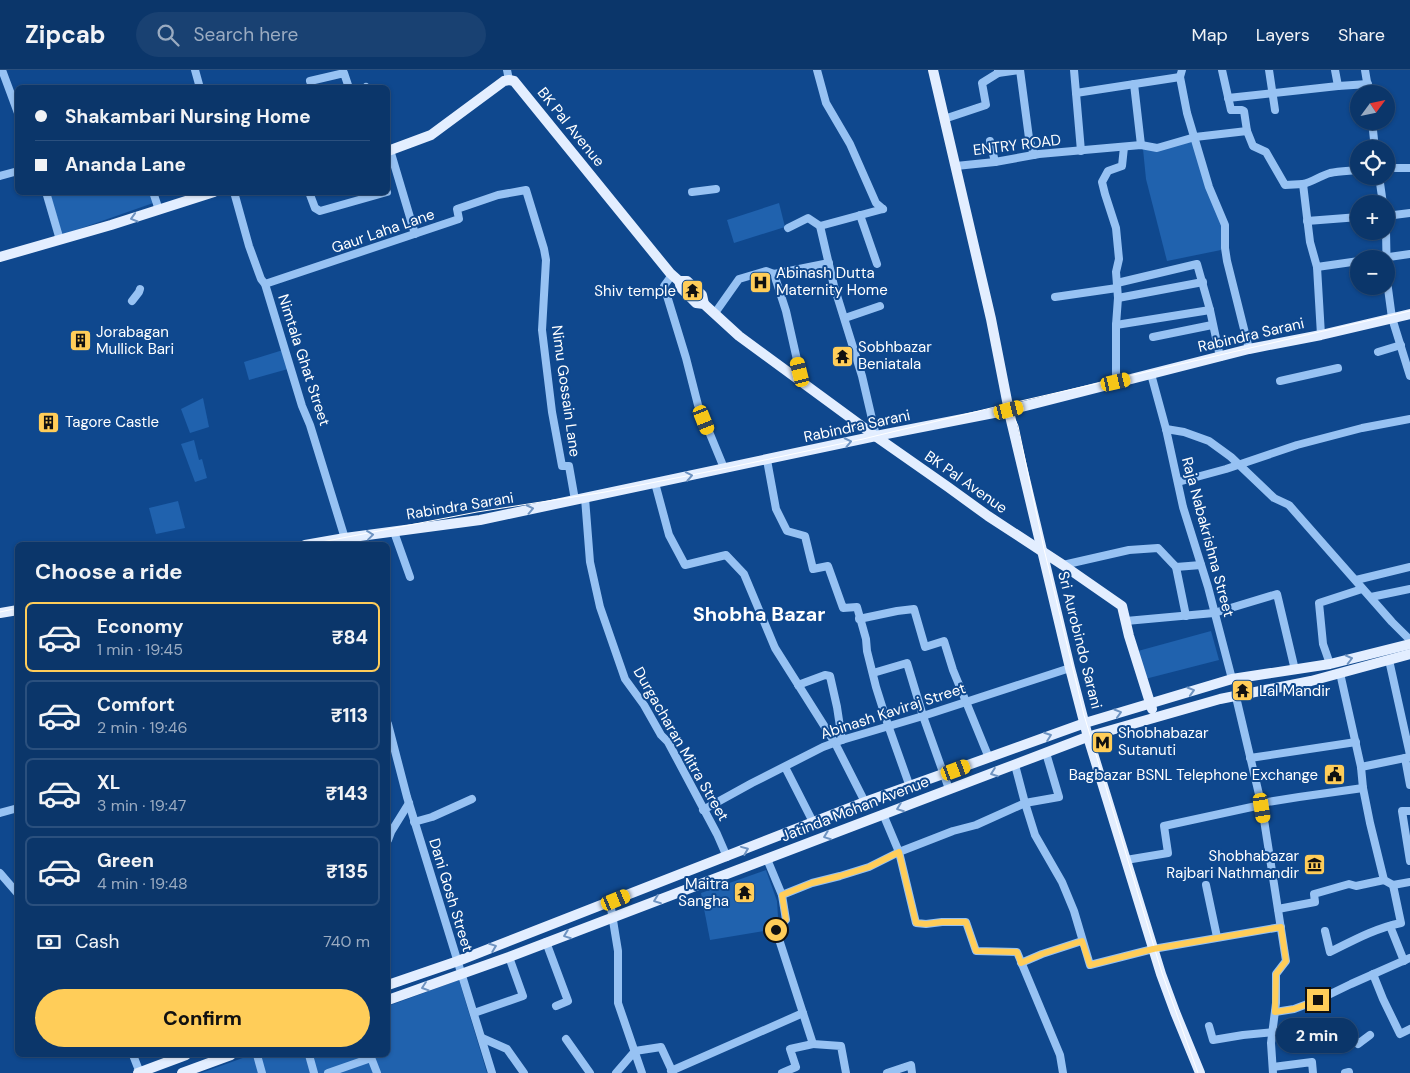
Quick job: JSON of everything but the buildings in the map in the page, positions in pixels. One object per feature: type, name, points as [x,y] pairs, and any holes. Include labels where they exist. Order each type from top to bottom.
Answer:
[{"type":"main road","name":"Sri Aurobindo Sarani","points":[[933,70],[991,319],[1009,410],[1088,737],[1153,949],[1174,1012],[1200,1073]]},
{"type":"main road","name":"BK Pal Avenue","points":[[390,150],[431,134],[504,81],[508,75],[676,278],[681,288],[696,303],[704,304],[739,336],[988,516],[1063,564],[1122,606],[1129,636],[1155,718]]},
{"type":"main road","points":[[0,257],[205,195]]},
{"type":"main road","name":"Rabindra Sarani","points":[[346,542],[394,532],[480,520],[876,436],[1009,410],[1249,349],[1410,314]]},
{"type":"main road","points":[[0,613],[15,610]]},
{"type":"main road","points":[[390,984],[458,961],[865,802],[1085,723],[1232,679],[1330,664],[1410,644]]},
{"type":"main road","name":"Jatinda Mohan Avenue","points":[[390,999],[509,957],[1088,737],[1220,699],[1311,681],[1410,654]]},
{"type":"main road","points":[[139,1073],[181,1057]]},
{"type":"main road","points":[[182,1073],[204,1069],[227,1057]]},
{"type":"street","points":[[195,70],[199,85]]},
{"type":"street","points":[[817,70],[826,103],[850,144],[876,203],[883,209],[820,226]]},
{"type":"street","points":[[944,118],[986,105],[982,83],[998,72],[1019,70],[1034,155]]},
{"type":"street","points":[[1074,70],[1082,151]]},
{"type":"street","points":[[1222,70],[1230,110],[1244,111],[1247,131],[1253,146],[1266,152],[1284,185],[1313,182],[1322,176],[1332,173],[1350,171]]},
{"type":"street","points":[[1269,70],[1275,110]]},
{"type":"street","points":[[1336,70],[1338,86]]},
{"type":"street","points":[[1228,98],[1368,84],[1365,70]]},
{"type":"street","points":[[1,71],[15,106]]},
{"type":"street","points":[[310,81],[344,72],[348,85]]},
{"type":"street","points":[[1076,93],[1134,84],[1181,73],[1187,113],[1209,187],[1225,225],[1224,248],[1249,349]]},
{"type":"street","points":[[1134,84],[1141,145]]},
{"type":"street","name":"ENTRY ROAD","points":[[956,166],[1034,155],[1124,146],[1141,145],[1157,148],[1195,137],[1247,131]]},
{"type":"street","points":[[990,141],[995,162]]},
{"type":"street","points":[[1116,382],[1118,298],[1116,272],[1119,259],[1116,228],[1102,182],[1108,172],[1122,166],[1124,146]]},
{"type":"street","points":[[390,153],[414,234]]},
{"type":"street","points":[[1395,168],[1410,168]]},
{"type":"street","points":[[0,176],[15,172]]},
{"type":"street","points":[[1303,184],[1310,242],[1317,267],[1320,335]]},
{"type":"street","points":[[390,191],[401,188]]},
{"type":"street","points":[[692,192],[716,188]]},
{"type":"street","name":"Nimu Gossain Lane","points":[[498,195],[526,190],[544,249],[546,260],[542,330],[552,412],[562,466],[569,466],[580,499]]},
{"type":"street","points":[[47,195],[60,240]]},
{"type":"street","points":[[154,195],[159,210]]},
{"type":"street","name":"Nimtala Ghat Street","points":[[235,195],[249,246],[261,279],[265,284],[346,542]]},
{"type":"street","points":[[310,195],[315,208],[320,211],[376,195]]},
{"type":"street","name":"Gaur Laha Lane","points":[[265,284],[459,219],[457,209],[498,195]]},
{"type":"street","points":[[1395,214],[1410,212]]},
{"type":"street","points":[[860,215],[877,264]]},
{"type":"street","points":[[788,228],[808,218],[820,226],[834,286],[862,376],[876,436]]},
{"type":"street","points":[[1307,221],[1350,218]]},
{"type":"street","points":[[1395,256],[1410,254]]},
{"type":"street","points":[[1317,267],[1350,262]]},
{"type":"street","points":[[715,313],[738,279],[766,271],[774,274],[829,263]]},
{"type":"street","points":[[1055,297],[1117,286],[1197,264],[1210,310],[1220,357]]},
{"type":"street","points":[[774,274],[786,311],[802,382]]},
{"type":"street","points":[[676,278],[664,286],[698,404],[724,468]]},
{"type":"street","points":[[1118,298],[1203,282]]},
{"type":"street","points":[[1389,295],[1392,318],[1410,376]]},
{"type":"street","points":[[845,318],[880,306]]},
{"type":"street","points":[[1116,325],[1210,310]]},
{"type":"street","points":[[1153,337],[1212,325]]},
{"type":"street","points":[[1378,352],[1401,346]]},
{"type":"street","points":[[1280,381],[1338,368]]},
{"type":"street","name":"Raja Nabakrishna Street","points":[[1151,374],[1166,429],[1183,507],[1208,587],[1232,679]]},
{"type":"street","points":[[1178,482],[1297,444],[1362,428],[1410,419]]},
{"type":"street","points":[[1166,429],[1184,432],[1209,441],[1239,464],[1274,498],[1289,505],[1362,589],[1410,640]]},
{"type":"street","points":[[767,460],[776,509],[787,531],[805,536],[813,569],[828,566],[844,608],[857,608],[888,725],[910,787]]},
{"type":"street","points":[[655,483],[668,535],[685,565],[726,555],[744,574],[774,648],[838,741],[865,802]]},
{"type":"street","name":"Durgacharan Mitra Street","points":[[580,499],[600,607],[626,679],[668,742],[717,834],[727,857]]},
{"type":"street","points":[[394,532],[410,577]]},
{"type":"street","points":[[1063,564],[1129,550],[1158,548],[1176,567],[1186,616]]},
{"type":"street","points":[[1176,567],[1201,565]]},
{"type":"street","points":[[1356,580],[1410,567]]},
{"type":"street","points":[[1370,597],[1410,588]]},
{"type":"street","points":[[1330,664],[1324,644],[1319,602],[1362,589]]},
{"type":"street","points":[[1126,621],[1214,613],[1277,594],[1295,670]]},
{"type":"street","points":[[859,619],[914,609],[925,647],[944,641],[953,670],[989,758]]},
{"type":"street","points":[[1389,660],[1408,757],[1410,785]]},
{"type":"street","points":[[873,673],[907,663],[949,789]]},
{"type":"street","name":"Abinash Kaviraj Street","points":[[703,810],[838,741],[924,716],[1070,668]]},
{"type":"street","points":[[1340,673],[1356,742],[1370,823],[1384,880]]},
{"type":"street","points":[[798,685],[824,675],[830,676],[837,707],[838,741]]},
{"type":"street","points":[[1236,697],[1262,808],[1286,961],[1276,974],[1275,1012],[1271,1043],[1273,1070],[1312,1062],[1313,1073]]},
{"type":"street","name":"Dani Gosh Street","points":[[390,732],[408,803],[492,1073]]},
{"type":"street","points":[[1250,758],[1356,742]]},
{"type":"street","points":[[782,895],[812,883],[869,867],[899,852],[976,825],[1025,803],[1059,797],[1046,753]]},
{"type":"street","points":[[1361,767],[1408,757]]},
{"type":"street","points":[[1015,765],[1035,835],[1062,882],[1074,911],[1090,965],[1153,949],[1281,927]]},
{"type":"street","points":[[786,766],[813,822]]},
{"type":"street","points":[[1126,860],[1168,852],[1164,826],[1261,804],[1363,788]]},
{"type":"street","points":[[414,822],[432,818],[472,799]]},
{"type":"street","points":[[390,835],[408,803]]},
{"type":"street","points":[[0,814],[15,809]]},
{"type":"street","points":[[1410,811],[1402,811],[1410,862]]},
{"type":"street","points":[[883,814],[899,852],[916,923],[966,922],[976,951],[1017,952],[1060,1056],[1063,1073]]},
{"type":"street","points":[[767,858],[782,895],[786,920],[776,930],[813,1044]]},
{"type":"street","points":[[0,873],[15,890]]},
{"type":"street","points":[[1278,909],[1315,902],[1314,894],[1349,884],[1356,886],[1384,880],[1393,885],[1410,882]]},
{"type":"street","points":[[1206,885],[1217,937]]},
{"type":"street","points":[[1325,931],[1330,952],[1370,932],[1401,924],[1393,885]]},
{"type":"street","points":[[610,902],[618,951],[618,1003],[642,1073]]},
{"type":"street","points":[[1275,1012],[1294,1009],[1318,1000],[1373,974],[1408,961],[1390,926]]},
{"type":"street","points":[[1021,963],[1082,941]]},
{"type":"street","points":[[546,942],[568,1001],[556,1006]]},
{"type":"street","points":[[474,1013],[523,996],[509,957]]},
{"type":"street","points":[[1373,974],[1400,1034],[1410,1029]]},
{"type":"street","points":[[616,1073],[635,1051],[661,1047],[672,1072],[803,1013]]},
{"type":"street","points":[[1209,1026],[1213,1040],[1243,1035],[1318,1028],[1325,1032],[1348,1031],[1358,1044],[1370,1035]]},
{"type":"street","points":[[482,1038],[507,1049],[524,1073]]},
{"type":"street","points":[[566,1039],[590,1073]]},
{"type":"street","points":[[782,1073],[796,1067],[790,1049],[813,1044],[841,1046],[846,1073]]},
{"type":"street","points":[[134,1057],[139,1073]]},
{"type":"street","points":[[257,1057],[262,1073]]},
{"type":"street","points":[[310,1057],[314,1073]]},
{"type":"street","points":[[328,1073],[368,1057]]},
{"type":"street","points":[[371,1057],[377,1073]]},
{"type":"street","points":[[888,1073],[911,1066],[912,1073]]},
{"type":"shaded area","points":[[1194,140],[1222,226],[1221,250],[1167,261],[1146,179],[1143,149]]},
{"type":"shaded area","points":[[51,195],[154,195],[156,202],[62,235]]},
{"type":"shaded area","points":[[779,203],[785,227],[734,243],[727,220]]},
{"type":"shaded area","points":[[283,350],[288,369],[249,380],[244,362]]},
{"type":"shaded area","points":[[203,398],[209,427],[190,433],[181,409]]},
{"type":"shaded area","points":[[194,440],[199,460],[202,459],[207,478],[195,482],[181,444]]},
{"type":"shaded area","points":[[178,501],[185,528],[156,534],[149,508]]},
{"type":"shaded area","points":[[1211,631],[1219,660],[1145,679],[1138,651]]},
{"type":"shaded area","points":[[766,870],[777,901],[778,917],[770,930],[710,940],[701,893]]},
{"type":"shaded area","points":[[459,980],[487,1073],[201,1073],[245,1057],[390,1057],[390,1005]]},
{"type":"tram line","points":[[322,542],[477,512],[605,492],[732,467],[863,439],[1410,311]]},
{"type":"tram line","points":[[995,407],[1010,413],[1018,426],[1044,549],[1084,715],[1162,973],[1198,1073]]},
{"type":"tram line","points":[[0,612],[15,609]]},
{"type":"place","name":"Abinash Dutta Maternity Home","points":[[760,282]]},
{"type":"place","name":"Shiv temple","points":[[692,291]]},
{"type":"place","name":"Jorabagan Mullick Bari","points":[[80,341]]},
{"type":"place","name":"Sobhbazar Beniatala","points":[[842,356]]},
{"type":"place","name":"Tagore Castle","points":[[49,422]]},
{"type":"place","name":"Lal Mandir","points":[[1243,691]]},
{"type":"place","name":"Shobhabazar Sutanuti","points":[[1102,742]]},
{"type":"place","name":"Bagbazar BSNL Telephone Exchange","points":[[1334,775]]},
{"type":"place","name":"Shobhabazar Rajbari Nathmandir","points":[[1315,865]]},
{"type":"place","name":"Maitra Sangha","points":[[745,893]]},
{"type":"district","name":"Shobha Bazar","points":[[759,614]]},
{"type":"route","points":[[776,930],[786,920],[782,895],[812,883],[869,867],[899,852],[916,923],[966,922],[976,951],[1017,952],[1021,963],[1082,941],[1090,965],[1153,949],[1281,927],[1286,961],[1276,974],[1275,1012],[1294,1009],[1318,1000]]}]
